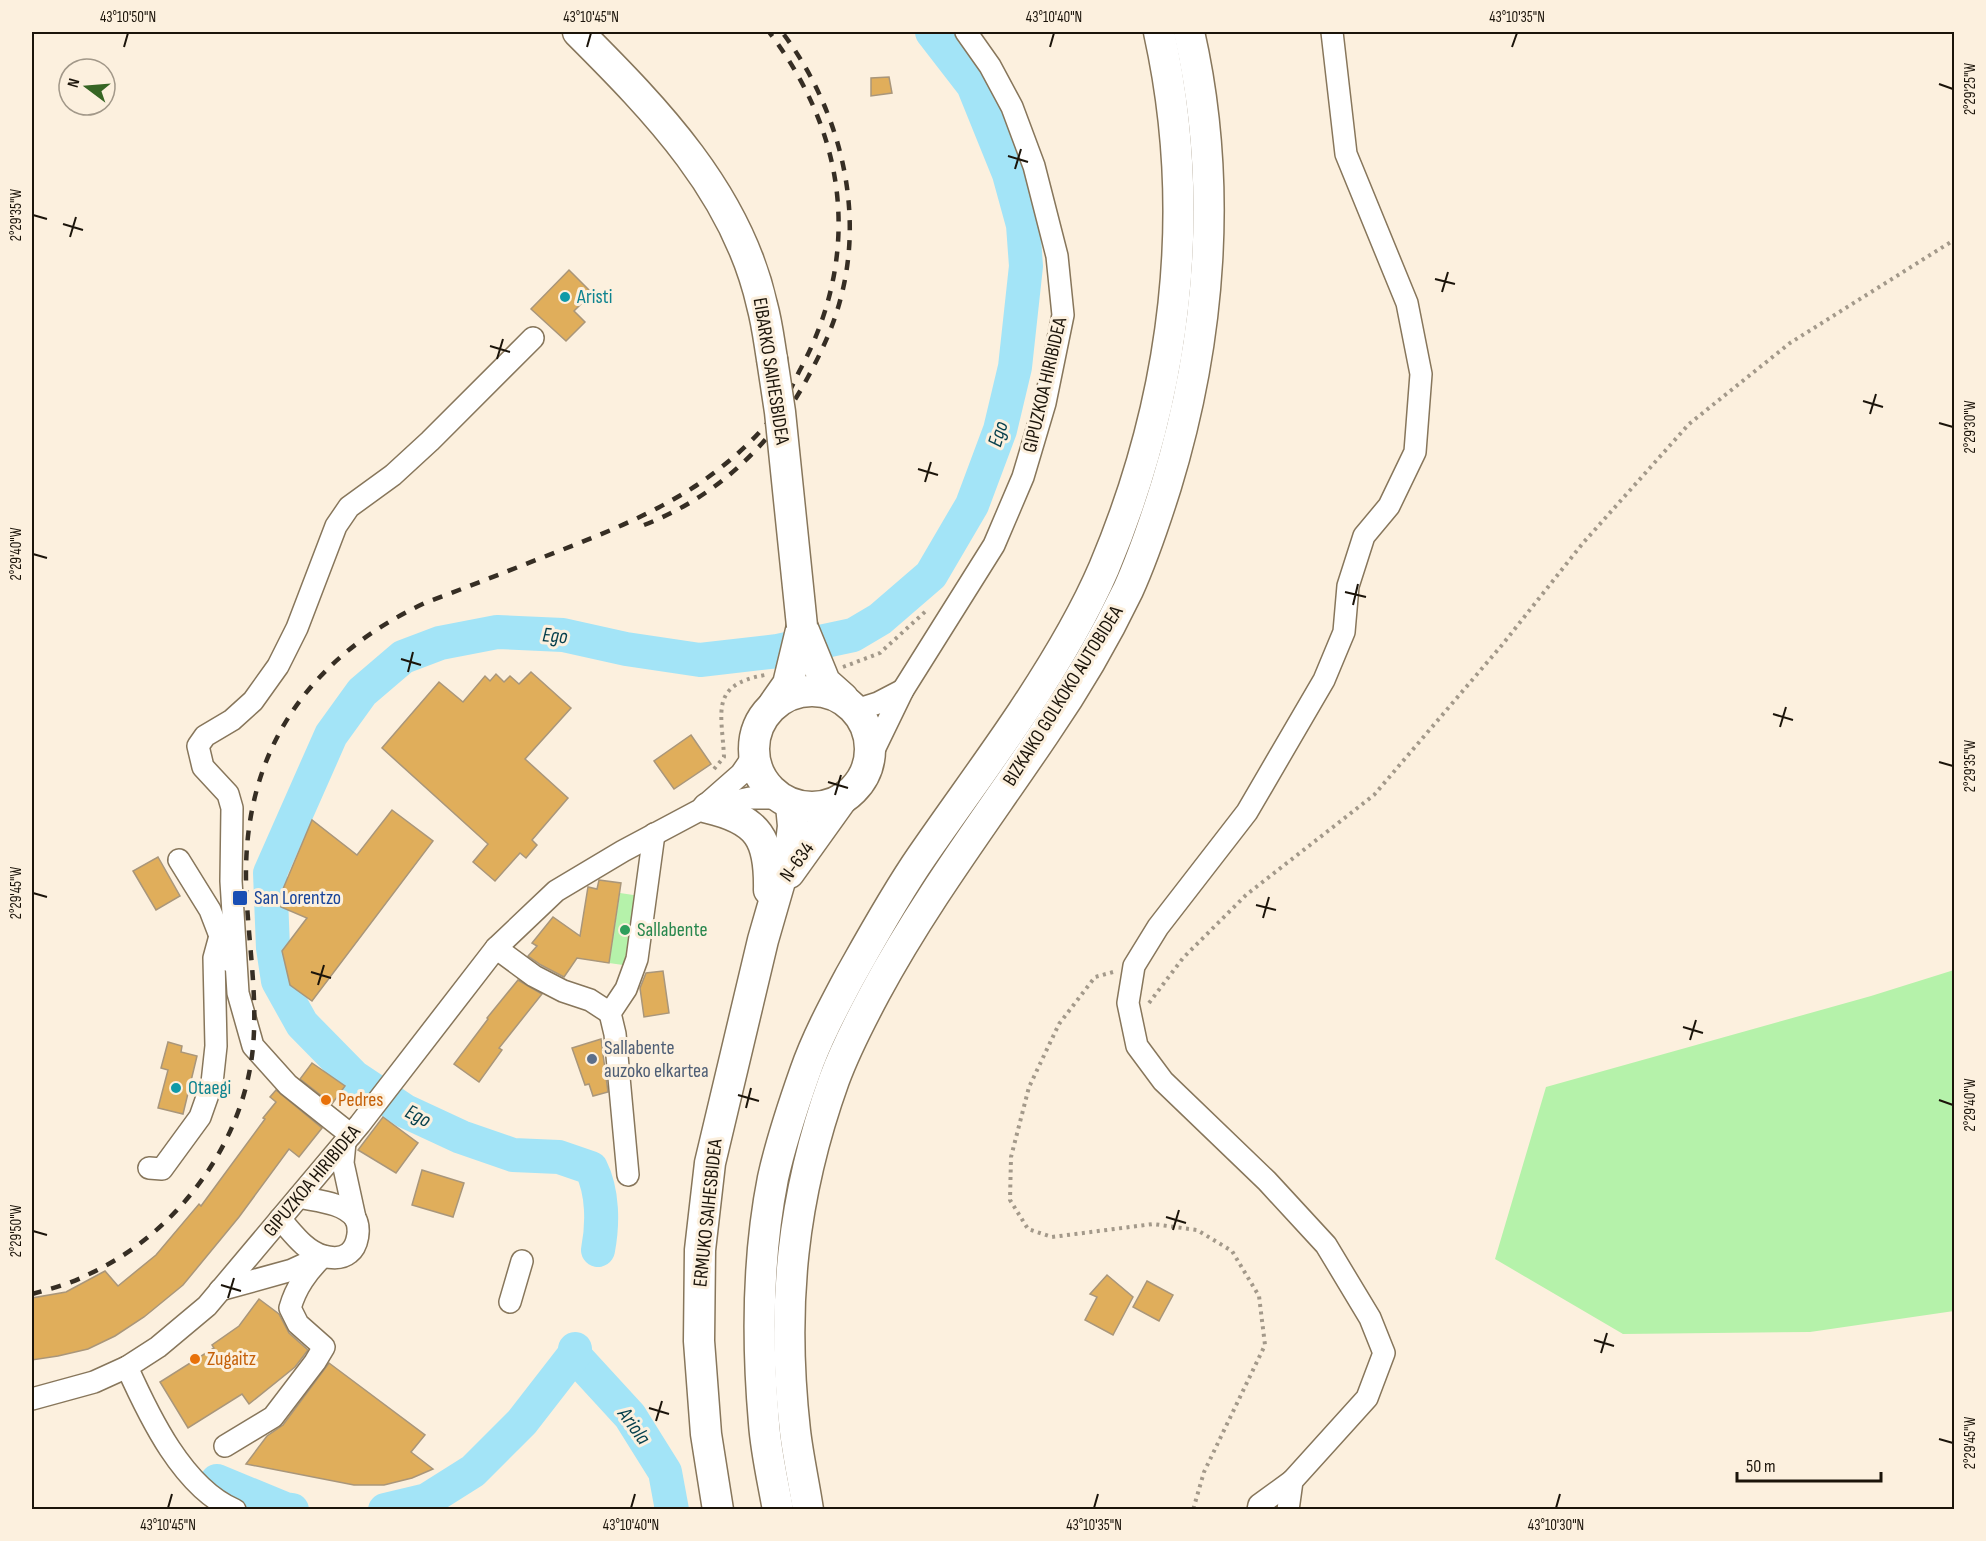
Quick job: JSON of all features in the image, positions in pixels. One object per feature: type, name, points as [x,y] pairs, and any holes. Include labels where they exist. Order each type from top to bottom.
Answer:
[{"type":"highway","name":"EIBARKO SAIHESBIDEA","points":[[579,32],[636,90],[676,136],[727,212],[746,256],[762,304],[772,359],[780,412],[802,626],[815,663],[825,682],[849,704]]},
{"type":"highway","name":"BIZKAIKO GOLKOKO AUTOBIDEA","points":[[777,1509],[764,1426],[759,1320],[763,1246],[774,1178],[806,1067],[835,1004],[875,930],[921,858],[1023,712],[1067,638],[1103,571],[1127,507],[1151,430],[1168,356],[1179,255],[1176,150],[1165,58],[1159,32]]},
{"type":"highway","name":"BIZKAIKO GOLKOKO AUTOBIDEA","points":[[808,1509],[795,1431],[789,1323],[793,1246],[805,1174],[836,1076],[862,1016],[901,945],[1046,730],[1095,652],[1128,589],[1159,510],[1181,437],[1198,357],[1208,260],[1207,153],[1195,58],[1189,32]]},
{"type":"highway","points":[[774,704],[790,694],[808,690],[826,692],[849,704],[866,724],[870,741],[870,758],[865,774],[855,788],[842,799],[826,806],[810,807],[785,801],[767,786],[758,772],[754,755],[755,736],[762,718],[788,684],[815,663]]},
{"type":"highway","name":"N-634","points":[[779,888],[842,799]]},
{"type":"highway","name":"N-634","points":[[779,888],[793,826],[785,801]]},
{"type":"highway","points":[[704,809],[728,813],[743,821],[756,832],[767,848],[770,865],[769,894],[763,940]]},
{"type":"highway","name":"ERMUKO SAIHESBIDEA","points":[[718,1509],[706,1434],[699,1341],[700,1250],[710,1163],[763,940],[779,888]]},
{"type":"street","name":"GIPUZKOA HIRIBIDEA","points":[[870,758],[903,690],[994,545],[1023,477],[1045,403],[1063,315],[1057,255],[1034,166],[1012,107],[990,66],[966,32]]},
{"type":"street","points":[[1258,1509],[1259,1505],[1292,1481],[1367,1398],[1384,1353],[1370,1318],[1326,1245],[1267,1181],[1163,1081],[1137,1046],[1128,1003],[1134,966],[1158,927],[1247,812],[1324,680],[1344,632],[1348,586],[1364,536],[1389,506],[1415,452],[1421,374],[1407,303],[1346,154],[1332,32]]},
{"type":"street","points":[[238,993],[231,881],[232,808],[228,794],[203,767],[198,746],[205,736],[232,720],[253,701],[278,666],[297,628],[336,526],[349,507],[400,468],[533,338]]},
{"type":"street","points":[[849,704],[878,703],[903,690]]},
{"type":"street","points":[[704,809],[741,774],[754,755]]},
{"type":"street","points":[[704,809],[750,798],[785,801]]},
{"type":"street","name":"GIPUZKOA HIRIBIDEA","points":[[32,1399],[94,1383],[127,1367],[158,1347],[207,1306],[367,1115],[495,948],[556,891],[654,834],[704,809]]},
{"type":"street","points":[[610,1013],[626,989],[637,959],[654,834]]},
{"type":"street","points":[[179,860],[210,910],[228,952],[253,1047],[288,1085],[348,1138],[343,1163],[359,1230],[350,1253],[338,1258],[323,1256],[306,1248],[280,1220]]},
{"type":"street","points":[[149,1168],[162,1169],[200,1117],[212,1083],[216,1046],[214,958],[220,936]]},
{"type":"street","points":[[495,948],[534,976],[563,991],[590,1000],[610,1013],[615,1034],[628,1175]]},
{"type":"street","points":[[299,1197],[333,1204],[355,1218]]},
{"type":"street","points":[[220,1290],[292,1270],[323,1256]]},
{"type":"street","points":[[225,1446],[273,1417],[324,1347],[298,1324],[291,1308],[295,1291],[311,1268],[323,1256]]},
{"type":"street","points":[[510,1302],[522,1261]]},
{"type":"street","points":[[127,1367],[140,1396],[187,1474],[211,1497],[235,1509]]},
{"type":"street","points":[[1288,1509],[1292,1481]]},
{"type":"path","points":[[1133,1025],[1183,958],[1246,895],[1374,795],[1502,645],[1583,543],[1689,424],[1790,343],[1954,240]]},
{"type":"path","points":[[815,663],[880,654],[932,604]]},
{"type":"path","points":[[1134,966],[1095,977],[1059,1024],[1029,1087],[1011,1157],[1010,1200],[1028,1229],[1052,1237],[1153,1224],[1197,1230],[1233,1251],[1259,1296],[1265,1345],[1204,1472],[1193,1509]]},
{"type":"green space","name":"Sallabente","points":[[620,893],[640,896],[630,966],[609,963]]},
{"type":"green space","points":[[1954,970],[1954,1311],[1810,1332],[1623,1334],[1495,1259],[1546,1087],[1871,996]]},
{"type":"building","points":[[889,77],[892,93],[871,96],[871,78]]},
{"type":"building","name":"Aristi","points":[[569,270],[592,293],[574,311],[585,322],[566,341],[531,309]]},
{"type":"building","points":[[531,672],[571,708],[525,759],[568,798],[532,840],[537,845],[526,858],[520,853],[495,881],[473,862],[488,844],[382,748],[439,682],[463,702],[485,676],[490,681],[496,674],[504,682],[510,676],[519,684]]},
{"type":"building","points":[[691,735],[711,764],[674,789],[654,761]]},
{"type":"building","points":[[392,810],[433,841],[312,1001],[290,985],[282,951],[307,918],[281,907],[280,896],[312,820],[357,855]]},
{"type":"building","points":[[158,857],[180,896],[156,910],[133,871]]},
{"type":"building","points":[[599,880],[621,883],[609,963],[577,958],[564,977],[528,956],[537,946],[532,943],[553,917],[580,936],[588,887],[597,889]]},
{"type":"building","points":[[663,971],[669,1013],[644,1017],[640,988],[646,973]]},
{"type":"building","points":[[518,980],[542,994],[499,1048],[502,1050],[479,1082],[454,1064]]},
{"type":"building","name":"Sallabente auzoko elkartea","points":[[601,1039],[608,1092],[593,1096],[589,1084],[585,1085],[572,1048]]},
{"type":"building","name":"Otaegi","points":[[168,1042],[182,1046],[181,1052],[197,1056],[183,1114],[158,1108],[168,1070],[161,1068]]},
{"type":"building","points":[[312,1063],[345,1086],[332,1104],[300,1079]]},
{"type":"building","points":[[276,1090],[322,1128],[299,1157],[289,1149],[239,1217],[183,1285],[144,1317],[115,1336],[88,1349],[32,1360],[32,1298],[66,1292],[105,1271],[118,1286],[156,1255],[199,1204],[201,1206],[265,1119],[263,1118],[276,1102],[270,1097]]},
{"type":"building","points":[[383,1117],[418,1143],[396,1173],[358,1150]]},
{"type":"building","points":[[422,1170],[464,1183],[453,1217],[412,1205]]},
{"type":"building","points":[[1107,1275],[1133,1297],[1113,1335],[1085,1320],[1097,1297],[1090,1294]]},
{"type":"building","points":[[1147,1281],[1173,1295],[1159,1321],[1133,1307]]},
{"type":"building","points":[[259,1299],[279,1314],[289,1333],[308,1350],[295,1367],[249,1404],[242,1394],[188,1428],[160,1382],[214,1348],[212,1345],[239,1326]]},
{"type":"building","points":[[329,1363],[425,1435],[411,1452],[433,1469],[412,1478],[384,1485],[354,1485],[246,1464],[267,1436],[283,1425]]},
{"type":"waterway","name":"Ego","points":[[598,1250],[601,1208],[598,1187],[591,1168],[559,1157],[513,1155],[461,1137],[405,1111],[354,1077],[302,1024],[278,981],[273,948],[270,873],[331,735],[362,692],[403,657],[440,643],[497,632],[563,635],[626,649],[700,660],[778,651],[853,635],[880,619],[931,575],[972,505],[1000,430],[1015,367],[1026,266],[1023,225],[1009,174],[973,85],[932,32]]},
{"type":"waterway","name":"Ego","points":[[385,1510],[427,1500],[473,1471],[522,1422],[574,1355],[575,1349]]},
{"type":"waterway","name":"Ariola","points":[[574,1355],[630,1416],[665,1472],[672,1510]]},
{"type":"waterway","name":"Ego","points":[[217,1481],[292,1510]]},
{"type":"railway","points":[[32,1294],[67,1284],[87,1275],[119,1258],[149,1236],[176,1211],[200,1182],[220,1151],[236,1118],[247,1083],[254,1026],[246,880],[248,833],[257,789],[272,749],[292,712],[318,679],[349,650],[386,624],[427,602],[601,534],[640,517],[697,485],[747,445],[769,421],[787,396],[820,325],[833,281],[838,238],[837,195],[829,153],[815,111],[795,71],[769,32]]},
{"type":"railway","points":[[644,525],[695,500],[718,484],[759,446],[794,402],[808,377],[827,338],[841,297],[848,263],[850,228],[848,193],[842,158],[832,124],[818,92],[802,61],[782,32]]},
{"type":"place","name":"Aristi","points":[[565,297]]},
{"type":"place","name":"San Lorentzo","points":[[240,898]]},
{"type":"place","name":"Sallabente","points":[[625,930]]},
{"type":"place","name":"Sallabente auzoko elkartea","points":[[592,1059]]},
{"type":"place","name":"Otaegi","points":[[176,1088]]},
{"type":"place","name":"Pedres","points":[[326,1100]]},
{"type":"place","name":"Zugaitz","points":[[195,1359]]}]
